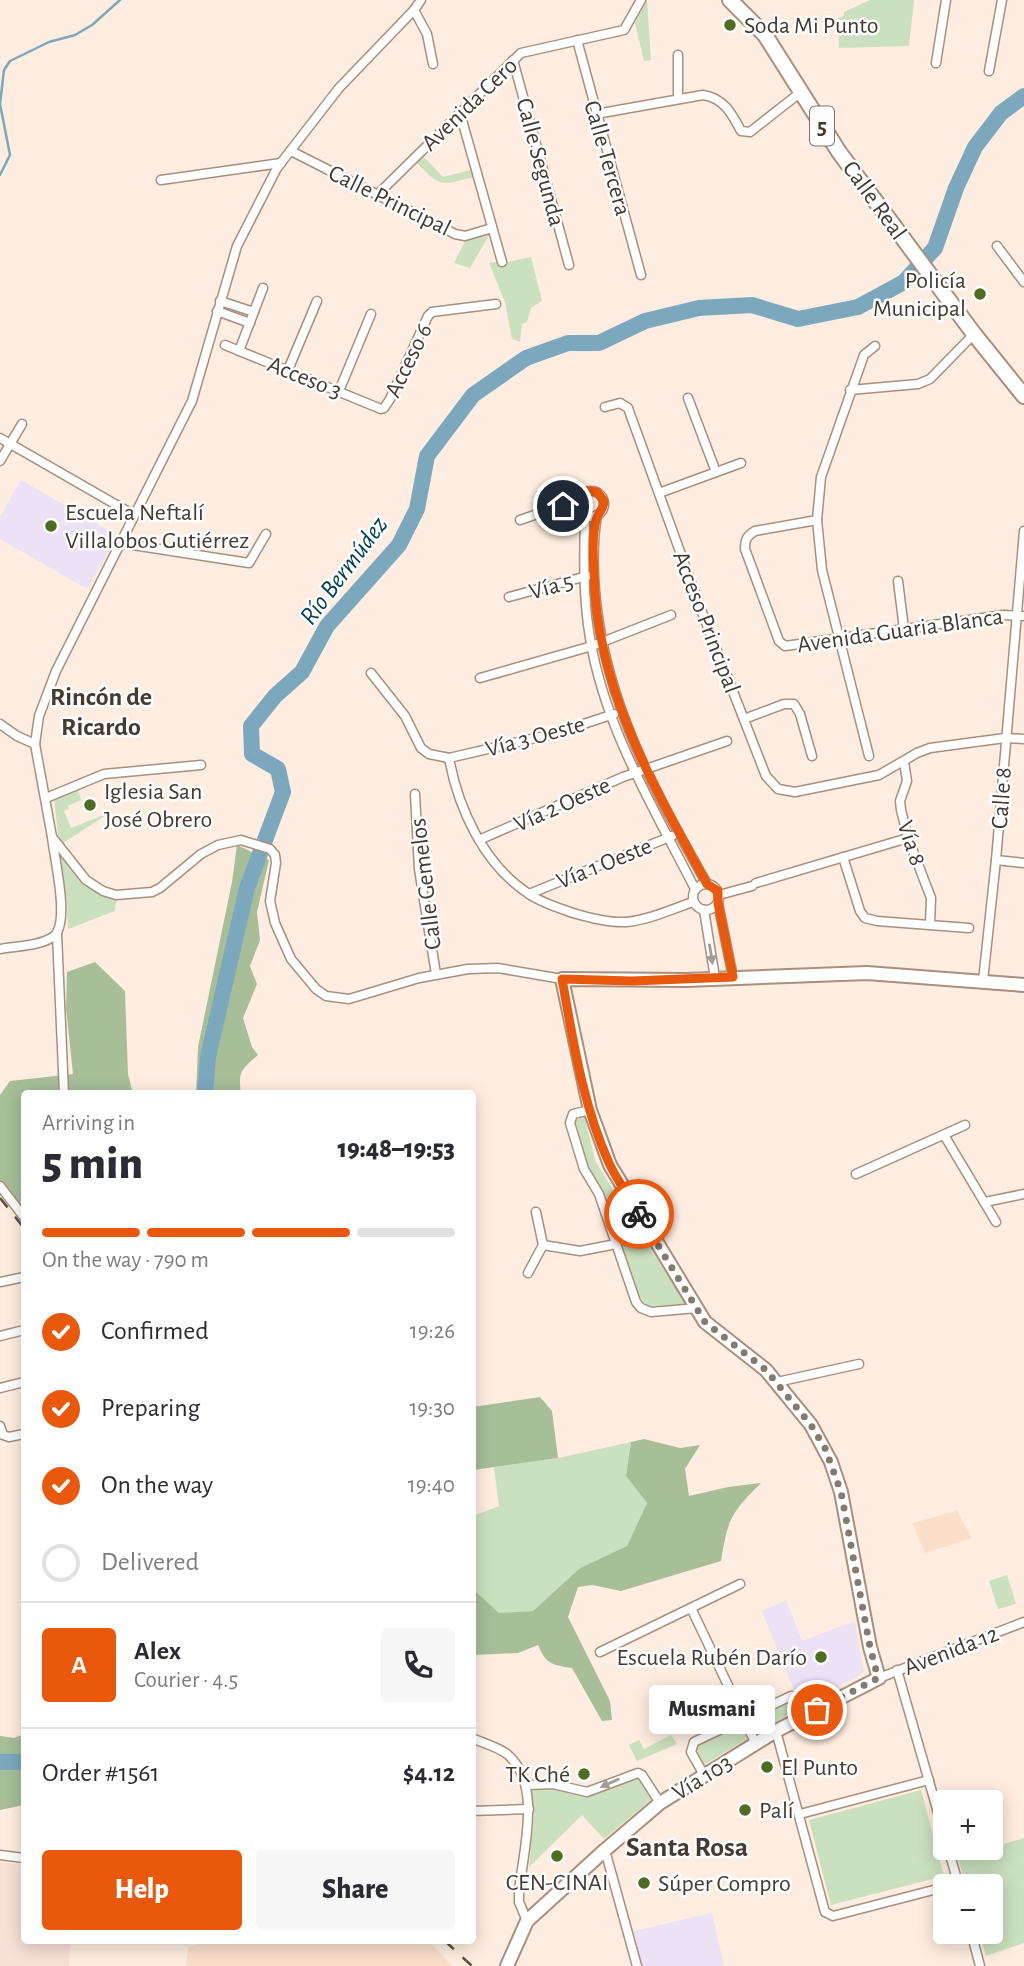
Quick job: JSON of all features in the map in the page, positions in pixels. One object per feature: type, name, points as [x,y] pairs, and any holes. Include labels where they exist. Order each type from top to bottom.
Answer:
[{"type":"main road","name":"Calle Real","points":[[730,0],[765,35],[839,152],[974,334],[1017,378],[1024,396]]},
{"type":"main road","points":[[878,1678],[836,1474],[821,1440],[777,1382],[757,1362],[705,1322],[610,1165],[590,1110],[562,979],[632,981],[867,973],[1024,985]]},
{"type":"main road","name":"Vía 103","points":[[507,1966],[527,1921],[660,1803],[776,1731],[878,1678]]},
{"type":"street","points":[[64,1090],[57,934],[60,927],[61,895],[35,744],[39,716],[56,671],[192,401],[237,246],[281,163],[339,88],[421,0]]},
{"type":"street","name":"Avenida Cero","points":[[377,195],[521,53],[624,30],[641,0]]},
{"type":"street","points":[[936,63],[946,0]]},
{"type":"street","points":[[989,71],[1002,0]]},
{"type":"street","points":[[414,10],[428,34],[433,64]]},
{"type":"street","name":"Calle Tercera","points":[[577,40],[641,275]]},
{"type":"street","points":[[678,55],[678,98]]},
{"type":"street","name":"Calle Segunda","points":[[513,60],[569,265]]},
{"type":"street","points":[[596,114],[703,95],[710,96],[727,107],[741,131],[750,132],[801,92]]},
{"type":"street","points":[[460,113],[502,262]]},
{"type":"street","name":"Calle Principal","points":[[291,151],[455,234],[465,236],[492,228]]},
{"type":"street","points":[[161,180],[281,163]]},
{"type":"street","points":[[997,246],[1024,282]]},
{"type":"street","points":[[239,351],[263,288]]},
{"type":"street","points":[[220,301],[254,312]]},
{"type":"street","points":[[288,370],[317,301]]},
{"type":"street","name":"Acceso 6","points":[[384,408],[432,313],[496,304]]},
{"type":"street","points":[[217,311],[250,323]]},
{"type":"street","points":[[339,391],[370,314]]},
{"type":"street","points":[[850,390],[918,384],[930,379],[974,334]]},
{"type":"street","name":"Acceso 3","points":[[225,345],[384,408]]},
{"type":"street","points":[[869,755],[822,570],[817,520],[821,477],[850,390],[864,355],[875,346]]},
{"type":"street","points":[[688,398],[716,472]]},
{"type":"street","name":"Acceso Principal","points":[[604,407],[620,403],[628,408],[700,607],[766,776],[778,789],[795,792],[879,775],[904,762]]},
{"type":"street","points":[[0,461],[22,424]]},
{"type":"street","points":[[0,438],[134,515]]},
{"type":"street","points":[[659,493],[741,463]]},
{"type":"street","points":[[520,520],[578,499],[588,491],[600,494],[604,505],[597,515],[589,576],[601,642],[621,712],[645,769],[707,884],[715,887],[733,977]]},
{"type":"street","points":[[578,499],[579,508],[585,515],[592,646],[611,715],[635,773],[695,889],[693,902]]},
{"type":"street","points":[[585,515],[597,515]]},
{"type":"street","name":"Avenida Guaria Blanca","points":[[817,520],[755,531],[748,535],[745,542],[779,641],[785,646],[1004,615],[1020,616]]},
{"type":"street","name":"Calle 8","points":[[983,981],[1005,737],[1020,616],[1024,531]]},
{"type":"street","points":[[120,542],[249,563],[266,534]]},
{"type":"street","name":"Vía 5","points":[[509,597],[589,576]]},
{"type":"street","points":[[898,581],[904,629]]},
{"type":"street","points":[[480,678],[592,646],[671,615]]},
{"type":"street","points":[[371,673],[405,716],[421,748],[429,754],[449,758],[457,796],[479,840],[502,869],[529,894],[583,916],[615,922],[643,919],[693,902]]},
{"type":"street","points":[[744,719],[784,704],[794,704],[800,714],[812,757]]},
{"type":"street","name":"Vía 3 Oeste","points":[[449,758],[553,734],[621,712]]},
{"type":"street","points":[[0,724],[16,736],[35,744]]},
{"type":"street","points":[[904,762],[930,748],[1005,737],[1024,739]]},
{"type":"street","name":"Vía 2 Oeste","points":[[479,840],[645,769],[727,741]]},
{"type":"street","name":"Vía 8","points":[[904,762],[907,781],[901,806],[908,838],[930,898],[930,923]]},
{"type":"street","points":[[46,797],[104,774],[201,765]]},
{"type":"street","name":"Calle Gemelos","points":[[415,794],[419,869],[436,974]]},
{"type":"street","name":"Vía 1 Oeste","points":[[529,894],[679,833]]},
{"type":"street","points":[[52,836],[86,880],[103,891],[116,895],[152,892],[201,854],[218,845],[241,841],[270,849],[275,855],[276,863],[270,901],[275,923],[291,959],[316,989],[327,996],[349,999],[436,974],[468,969],[498,968],[562,979]]},
{"type":"street","points":[[693,902],[704,910],[712,909],[718,899],[754,884],[908,838]]},
{"type":"street","points":[[843,858],[860,911],[865,918],[969,928]]},
{"type":"street","points":[[996,860],[1024,863]]},
{"type":"street","points":[[695,889],[707,884]]},
{"type":"street","points":[[704,910],[715,978]]},
{"type":"street","points":[[0,948],[45,941],[57,934]]},
{"type":"street","points":[[590,1110],[573,1114],[570,1123],[584,1169],[599,1194],[636,1302],[640,1308],[651,1312],[697,1308]]},
{"type":"street","points":[[856,1174],[965,1125]]},
{"type":"street","points":[[944,1135],[996,1222]]},
{"type":"street","points":[[0,1186],[21,1213]]},
{"type":"street","points":[[985,1202],[1024,1194]]},
{"type":"street","points":[[528,1273],[543,1245],[536,1212]]},
{"type":"street","points":[[543,1245],[580,1251],[616,1244]]},
{"type":"street","points":[[0,1282],[21,1278]]},
{"type":"street","points":[[0,1336],[21,1332]]},
{"type":"street","points":[[777,1382],[859,1364]]},
{"type":"street","points":[[0,1388],[21,1383]]},
{"type":"street","points":[[0,1426],[3,1435],[9,1437],[21,1435]]},
{"type":"street","points":[[600,1652],[740,1584]]},
{"type":"street","points":[[691,1608],[756,1744]]},
{"type":"street","name":"Avenida 12","points":[[878,1678],[1024,1622]]},
{"type":"street","points":[[897,1670],[933,1794]]},
{"type":"street","points":[[704,1775],[691,1752],[694,1742],[791,1696]]},
{"type":"street","points":[[776,1731],[825,1912],[833,1916],[933,1890]]},
{"type":"street","points":[[476,1740],[506,1753],[516,1763],[526,1785],[529,1809],[519,1902],[527,1921]]},
{"type":"street","points":[[526,1785],[552,1784],[587,1791],[638,1773],[660,1803]]},
{"type":"street","points":[[800,1814],[929,1780]]},
{"type":"street","points":[[476,1811],[529,1809]]},
{"type":"street","points":[[605,1850],[637,1966]]},
{"type":"street","points":[[0,1855],[21,1858]]},
{"type":"street","points":[[974,1944],[980,1966]]},
{"type":"shaded area","name":"Escuela Neftalí Villalobos Gutiérrez","points":[[21,480],[118,536],[87,589],[0,539],[0,516]]},
{"type":"shaded area","points":[[957,1511],[972,1538],[925,1553],[912,1523]]},
{"type":"shaded area","name":"Escuela Rubén Darío","points":[[786,1600],[802,1641],[855,1621],[864,1673],[801,1707],[762,1611]]},
{"type":"shaded area","points":[[0,1862],[21,1865],[21,1944],[70,1944],[69,1966],[0,1966]]},
{"type":"shaded area","points":[[712,1913],[724,1966],[641,1966],[634,1931]]},
{"type":"shaded area","points":[[200,1944],[431,1944],[452,1966],[186,1966],[188,1948]]},
{"type":"green space","points":[[647,0],[651,60],[644,61],[635,23]]},
{"type":"green space","points":[[870,0],[914,0],[909,46],[839,48],[838,18],[844,16],[844,12]]},
{"type":"green space","points":[[423,156],[443,177],[471,170],[473,177],[447,183],[436,180],[416,162]]},
{"type":"green space","points":[[489,235],[470,268],[454,263],[467,237]]},
{"type":"green space","points":[[531,257],[542,301],[531,308],[527,322],[522,324],[520,342],[512,339],[505,302],[489,263],[499,264]]},
{"type":"green space","points":[[78,789],[81,800],[64,811],[71,828],[111,812],[63,843],[58,834],[54,799]]},
{"type":"green space","points":[[237,845],[269,860],[257,912],[260,940],[250,966],[257,984],[243,1018],[252,1047],[258,1055],[242,1072],[241,1090],[196,1090],[198,1047],[232,882]]},
{"type":"green space","points":[[59,850],[83,880],[117,897],[115,911],[68,929]]},
{"type":"green space","points":[[95,962],[125,991],[128,1074],[132,1090],[21,1090],[21,1209],[0,1182],[0,1095],[10,1081],[73,1074],[66,1008],[67,972]]},
{"type":"green space","points":[[584,1116],[595,1160],[627,1214],[687,1304],[651,1306],[646,1305],[640,1297],[602,1191],[585,1160],[574,1120]]},
{"type":"green space","points":[[540,1397],[552,1411],[558,1458],[476,1470],[476,1407]]},
{"type":"green space","points":[[644,1439],[680,1448],[700,1445],[685,1469],[689,1496],[761,1483],[732,1518],[721,1561],[621,1591],[592,1585],[578,1587],[568,1617],[610,1701],[612,1720],[602,1721],[572,1668],[550,1662],[538,1645],[518,1653],[476,1655],[476,1592],[499,1613],[533,1611],[580,1568],[627,1546],[647,1503],[626,1476],[631,1442]]},
{"type":"green space","points":[[631,1442],[626,1476],[647,1503],[627,1546],[580,1568],[533,1611],[499,1613],[476,1592],[476,1515],[499,1506],[494,1467],[558,1458]]},
{"type":"green space","points":[[1007,1575],[1016,1604],[998,1609],[989,1581]]},
{"type":"green space","points":[[796,1695],[801,1707],[702,1766],[695,1753],[697,1745]]},
{"type":"green space","points":[[21,1735],[21,1806],[0,1810],[0,1736],[14,1738]]},
{"type":"green space","points":[[671,1735],[677,1744],[637,1761],[629,1745],[639,1740],[644,1749]]},
{"type":"green space","points":[[632,1777],[641,1778],[653,1798],[604,1839],[582,1815],[529,1867],[534,1816],[529,1788],[549,1786],[590,1794]]},
{"type":"green space","points":[[921,1790],[933,1835],[933,1860],[940,1860],[943,1874],[933,1874],[933,1879],[831,1905],[809,1820]]},
{"type":"green space","points":[[1024,1838],[1024,1943],[986,1956],[982,1944],[1003,1944],[1003,1874],[963,1874],[959,1860],[1003,1860],[1003,1844]]},
{"type":"waterway","points":[[0,175],[10,155],[0,104],[4,70],[10,61],[49,42],[75,35],[92,25],[120,0]]},
{"type":"waterway","name":"Río Bermúdez","points":[[205,1090],[208,1057],[247,888],[283,792],[278,769],[252,754],[251,726],[275,696],[302,672],[327,626],[399,545],[417,509],[427,456],[473,395],[526,358],[568,343],[599,343],[645,321],[699,308],[752,305],[798,319],[858,307],[904,282],[935,248],[956,188],[975,147],[1001,113],[1024,96]]},
{"type":"waterway","name":"Río Bermúdez","points":[[0,1762],[21,1762]]},
{"type":"railway","points":[[0,1198],[21,1224]]},
{"type":"railway","points":[[448,1944],[472,1966]]},
{"type":"way so far","points":[[639,1214],[705,1322],[757,1362],[777,1382],[821,1440],[836,1474],[878,1678],[817,1710]]},
{"type":"place","name":"Soda Mi Punto","points":[[730,25]]},
{"type":"place","name":"Policía Municipal","points":[[980,294]]},
{"type":"place","name":"Escuela Neftalí Villalobos Gutiérrez","points":[[51,526]]},
{"type":"place","name":"Iglesia San José Obrero","points":[[90,805]]},
{"type":"place","name":"Escuela Rubén Darío","points":[[821,1657]]},
{"type":"place","name":"Musmani","points":[[817,1710]]},
{"type":"place","name":"El Punto","points":[[767,1767]]},
{"type":"place","name":"TK Ché","points":[[584,1774]]},
{"type":"place","name":"Palí","points":[[745,1810]]},
{"type":"place","name":"CEN-CINAI","points":[[557,1856]]},
{"type":"place","name":"Súper Compro","points":[[644,1883]]},
{"type":"district","name":"Rincón de Ricardo","points":[[101,711]]},
{"type":"district","name":"Santa Rosa","points":[[687,1846]]},
{"type":"route","points":[[563,506],[588,491],[597,492],[603,497],[604,505],[601,513],[597,515],[594,534],[594,576],[601,642],[621,712],[645,769],[707,884],[718,891],[733,977],[632,981],[562,979],[598,1136],[610,1165],[639,1214]]}]
